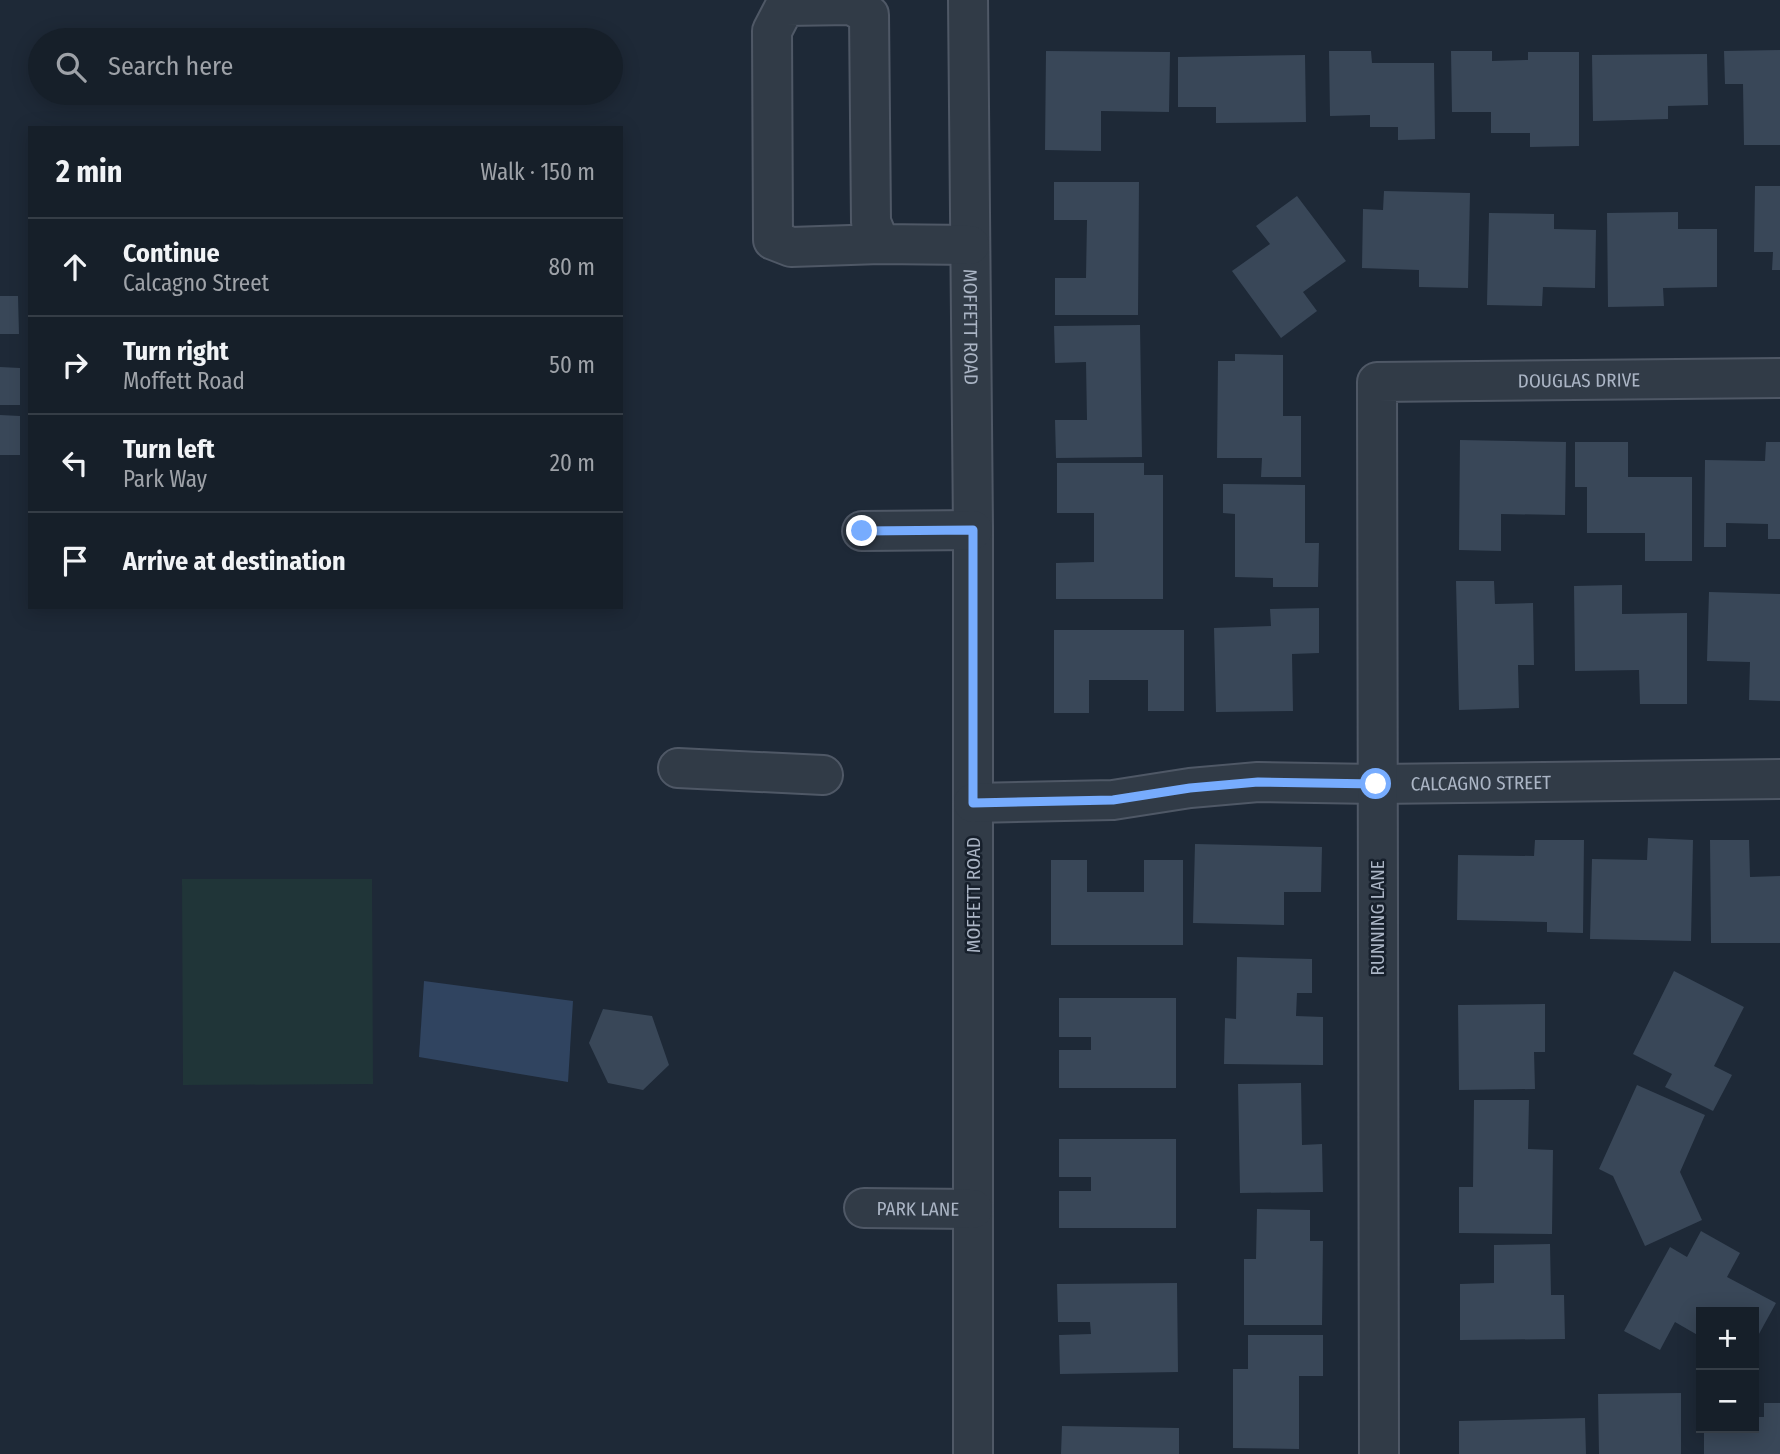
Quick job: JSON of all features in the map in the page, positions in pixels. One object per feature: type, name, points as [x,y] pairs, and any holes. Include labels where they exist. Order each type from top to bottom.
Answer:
[{"type":"street","name":"MOFFETT ROAD","points":[[968,0],[973,530],[974,1454]]},
{"type":"street","points":[[880,244],[871,222],[869,15],[851,5],[785,6],[772,31],[772,240],[791,247],[970,245]]},
{"type":"street","name":"DOUGLAS DRIVE","points":[[1377,382],[1780,378]]},
{"type":"street","name":"RUNNING LANE","points":[[1377,382],[1379,1454]]},
{"type":"street","points":[[862,531],[973,530]]},
{"type":"street","points":[[678,768],[823,775]]},
{"type":"street","name":"CALCAGNO STREET","points":[[973,803],[1113,800],[1190,788],[1258,782],[1376,784],[1780,779]]},
{"type":"street","name":"PARK LANE","points":[[863,1208],[973,1209]]},
{"type":"green space","points":[[182,879],[372,879],[373,1084],[183,1085]]},
{"type":"water","points":[[424,981],[573,1001],[568,1082],[419,1057]]},
{"type":"building","points":[[1780,50],[1780,145],[1744,145],[1743,84],[1725,84],[1724,51]]},
{"type":"building","points":[[1046,51],[1170,52],[1169,112],[1101,111],[1101,151],[1045,150]]},
{"type":"building","points":[[1329,51],[1371,51],[1372,63],[1434,63],[1435,139],[1398,140],[1398,127],[1370,127],[1370,115],[1330,116]]},
{"type":"building","points":[[1451,51],[1492,51],[1492,61],[1528,60],[1528,52],[1579,52],[1579,146],[1530,147],[1530,133],[1491,133],[1491,112],[1452,112]]},
{"type":"building","points":[[1707,54],[1708,105],[1668,106],[1668,119],[1593,121],[1592,55]]},
{"type":"building","points":[[1305,55],[1306,122],[1216,123],[1216,107],[1178,107],[1178,57]]},
{"type":"building","points":[[1054,182],[1139,182],[1138,315],[1055,315],[1055,278],[1086,278],[1087,220],[1054,220]]},
{"type":"building","points":[[1755,186],[1780,186],[1780,270],[1772,270],[1773,252],[1754,252]]},
{"type":"building","points":[[1384,191],[1470,193],[1468,288],[1419,287],[1419,270],[1362,268],[1363,209],[1383,210]]},
{"type":"building","points":[[1297,196],[1346,261],[1303,292],[1317,311],[1281,338],[1232,271],[1270,244],[1256,226]]},
{"type":"building","points":[[1678,212],[1678,229],[1717,229],[1717,287],[1663,288],[1664,306],[1608,307],[1607,213]]},
{"type":"building","points":[[1489,213],[1554,214],[1554,229],[1596,230],[1595,288],[1543,287],[1542,306],[1487,305]]},
{"type":"building","points":[[0,296],[18,296],[19,334],[0,334]]},
{"type":"building","points":[[1140,325],[1142,457],[1056,458],[1055,420],[1087,420],[1086,362],[1055,363],[1054,326]]},
{"type":"building","points":[[1235,354],[1283,355],[1283,416],[1301,416],[1301,477],[1261,477],[1262,458],[1217,458],[1218,361],[1235,361]]},
{"type":"building","points":[[0,367],[20,368],[20,405],[0,405]]},
{"type":"building","points":[[0,415],[20,416],[20,455],[0,455]]},
{"type":"building","points":[[1460,440],[1566,442],[1565,515],[1501,514],[1501,551],[1459,550]]},
{"type":"building","points":[[1575,442],[1628,442],[1628,477],[1692,477],[1692,561],[1645,561],[1645,533],[1587,533],[1587,487],[1575,487]]},
{"type":"building","points":[[1766,442],[1780,442],[1780,539],[1768,539],[1768,524],[1726,523],[1726,547],[1704,547],[1705,460],[1765,461]]},
{"type":"building","points":[[1057,463],[1144,463],[1144,475],[1163,475],[1163,599],[1056,599],[1056,563],[1094,562],[1094,513],[1057,513]]},
{"type":"building","points":[[1223,484],[1305,485],[1305,543],[1319,543],[1318,587],[1273,587],[1273,578],[1235,577],[1235,514],[1223,513]]},
{"type":"building","points":[[1456,581],[1494,581],[1495,604],[1533,603],[1534,665],[1518,665],[1519,708],[1459,710]]},
{"type":"building","points":[[1622,585],[1622,614],[1687,613],[1687,704],[1640,704],[1639,670],[1575,671],[1574,586]]},
{"type":"building","points":[[1709,592],[1780,594],[1780,701],[1749,700],[1750,662],[1707,661]]},
{"type":"building","points":[[1319,608],[1319,653],[1292,654],[1293,711],[1216,712],[1214,628],[1271,626],[1270,609]]},
{"type":"building","points":[[1054,630],[1184,630],[1184,711],[1148,711],[1148,680],[1089,680],[1089,713],[1054,713]]},
{"type":"building","points":[[1648,838],[1693,840],[1691,941],[1590,939],[1592,859],[1647,860]]},
{"type":"building","points":[[1535,840],[1584,840],[1583,933],[1547,932],[1547,922],[1457,920],[1458,855],[1534,856]]},
{"type":"building","points":[[1710,840],[1749,840],[1750,877],[1780,876],[1780,943],[1711,943]]},
{"type":"building","points":[[1195,844],[1322,847],[1321,892],[1284,892],[1284,925],[1193,923]]},
{"type":"building","points":[[1051,860],[1087,860],[1087,892],[1144,892],[1144,860],[1183,860],[1183,945],[1051,945]]},
{"type":"building","points":[[1237,957],[1312,959],[1312,993],[1297,993],[1296,1016],[1323,1017],[1323,1065],[1224,1064],[1225,1018],[1236,1019]]},
{"type":"building","points":[[1674,971],[1744,1007],[1714,1066],[1732,1075],[1713,1111],[1665,1087],[1672,1074],[1633,1054]]},
{"type":"building","points":[[1059,998],[1176,998],[1176,1088],[1059,1088],[1059,1050],[1091,1050],[1091,1037],[1059,1037]]},
{"type":"building","points":[[1545,1004],[1545,1052],[1534,1052],[1535,1089],[1459,1090],[1458,1005]]},
{"type":"building","points":[[603,1009],[652,1016],[669,1065],[643,1090],[608,1083],[589,1043]]},
{"type":"building","points":[[1301,1083],[1302,1145],[1322,1144],[1323,1192],[1240,1193],[1238,1084]]},
{"type":"building","points":[[1637,1085],[1705,1115],[1680,1172],[1702,1220],[1645,1246],[1613,1176],[1599,1169]]},
{"type":"building","points":[[1474,1100],[1529,1100],[1528,1149],[1553,1150],[1552,1234],[1459,1233],[1459,1187],[1473,1187]]},
{"type":"building","points":[[1059,1139],[1176,1139],[1176,1228],[1059,1228],[1059,1191],[1091,1191],[1091,1177],[1059,1177]]},
{"type":"building","points":[[1257,1209],[1310,1210],[1310,1241],[1323,1241],[1322,1325],[1244,1325],[1244,1259],[1256,1259]]},
{"type":"building","points":[[1701,1231],[1740,1253],[1727,1277],[1776,1303],[1759,1334],[1759,1307],[1696,1307],[1696,1334],[1675,1322],[1660,1350],[1624,1331],[1670,1247],[1687,1257]]},
{"type":"building","points":[[1550,1244],[1551,1295],[1564,1295],[1565,1339],[1460,1340],[1460,1284],[1494,1283],[1494,1245]]},
{"type":"building","points":[[1177,1283],[1178,1372],[1060,1374],[1059,1335],[1091,1334],[1090,1322],[1058,1322],[1057,1284]]},
{"type":"building","points":[[1248,1335],[1323,1335],[1323,1376],[1299,1376],[1299,1449],[1233,1448],[1233,1369],[1248,1369]]},
{"type":"building","points":[[1681,1393],[1681,1454],[1599,1454],[1598,1394]]},
{"type":"building","points":[[1764,1403],[1780,1403],[1780,1454],[1704,1454],[1704,1433],[1759,1433],[1759,1417],[1764,1417]]},
{"type":"building","points":[[1585,1418],[1586,1454],[1459,1454],[1459,1421]]},
{"type":"building","points":[[1062,1426],[1179,1428],[1179,1454],[1061,1454]]},
{"type":"route","points":[[862,531],[973,530],[973,803],[1113,800],[1190,788],[1258,782],[1376,784]]}]
